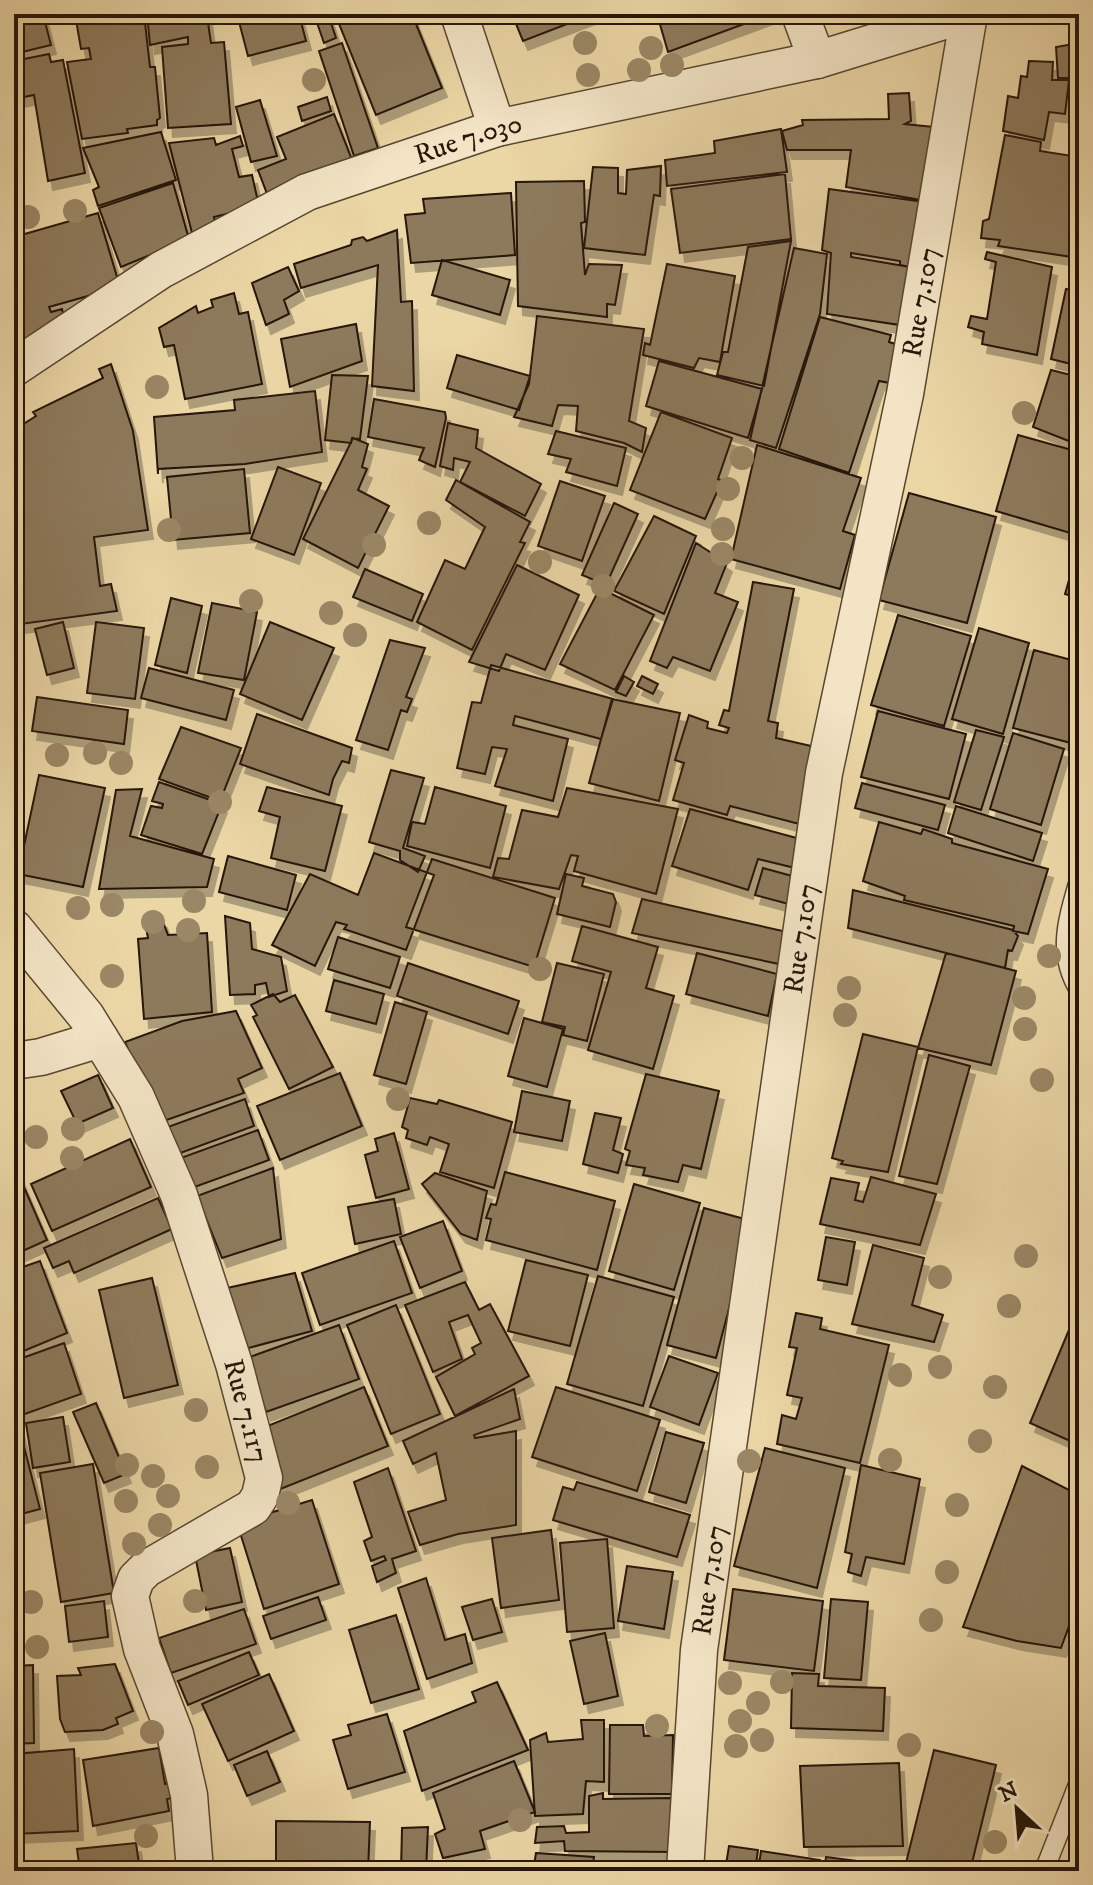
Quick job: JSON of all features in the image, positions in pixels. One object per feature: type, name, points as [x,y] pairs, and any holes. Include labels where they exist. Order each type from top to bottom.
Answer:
[{"type":"street","points":[[459,14],[497,128]]},
{"type":"street","points":[[800,14],[817,60]]},
{"type":"street","name":"Rue 7.030","points":[[14,368],[161,270],[307,192],[497,128],[817,60],[968,14]]},
{"type":"street","name":"Rue 7.107","points":[[685,1871],[699,1650],[824,773],[905,394],[968,14]]},
{"type":"street","name":"Rue 7.117","points":[[14,928],[86,1016],[136,1097],[179,1195],[234,1364],[264,1478],[260,1496],[253,1507],[146,1569],[136,1579],[130,1596],[142,1649],[175,1734],[189,1795],[195,1871]]},
{"type":"street","points":[[14,1061],[41,1057],[100,1039]]},
{"type":"lane","points":[[1079,880],[1065,928],[1069,973],[1079,990]]},
{"type":"lane","points":[[1044,1871],[1079,1782]]},
{"type":"building","points":[[14,14],[43,14],[51,45],[14,54]]},
{"type":"building","points":[[75,14],[144,14],[150,67],[155,67],[160,118],[157,125],[127,129],[128,133],[82,139],[67,62],[91,59],[89,48],[81,49]]},
{"type":"building","points":[[151,14],[212,14],[207,16],[211,43],[224,42],[231,124],[168,128],[162,47],[188,44],[188,37],[150,45],[148,24],[153,23]]},
{"type":"building","points":[[237,14],[299,14],[306,41],[248,56]]},
{"type":"building","points":[[314,14],[328,14],[336,38],[324,43]]},
{"type":"building","points":[[335,14],[412,14],[442,88],[376,115]]},
{"type":"building","points":[[512,14],[593,14],[523,41]]},
{"type":"building","points":[[657,14],[771,14],[668,52]]},
{"type":"building","points":[[342,43],[378,148],[354,156],[319,51]]},
{"type":"building","points":[[1079,43],[1079,78],[1058,78],[1056,47]]},
{"type":"building","points":[[49,54],[51,62],[63,60],[85,173],[48,181],[34,95],[14,99],[14,61]]},
{"type":"building","points":[[1029,61],[1053,62],[1052,80],[1069,80],[1065,114],[1049,112],[1044,140],[1003,131],[1008,96],[1018,98],[1021,76],[1027,77]]},
{"type":"building","points":[[909,93],[911,121],[905,124],[944,128],[921,200],[846,187],[851,150],[787,150],[782,131],[803,125],[802,120],[889,119],[888,94]]},
{"type":"building","points":[[327,97],[331,111],[302,121],[298,107]]},
{"type":"building","points":[[260,100],[277,156],[251,162],[236,107]]},
{"type":"building","points":[[334,114],[354,165],[269,199],[258,170],[286,159],[277,137]]},
{"type":"building","points":[[781,129],[787,172],[667,186],[665,160],[715,153],[714,141]]},
{"type":"building","points":[[161,132],[176,180],[98,206],[93,190],[99,187],[83,148]]},
{"type":"building","points":[[1005,135],[1041,142],[1040,151],[1079,157],[1079,258],[998,246],[1000,240],[981,238],[983,221],[989,219]]},
{"type":"building","points":[[240,136],[243,146],[232,149],[239,177],[252,175],[259,206],[214,217],[216,227],[193,237],[169,143],[214,138],[216,145]]},
{"type":"building","points":[[661,166],[660,196],[654,195],[645,255],[584,248],[593,167],[618,168],[618,193],[626,194],[627,170]]},
{"type":"building","points":[[785,174],[791,239],[680,253],[671,189]]},
{"type":"building","points":[[584,181],[585,222],[581,223],[585,275],[589,264],[622,265],[615,305],[607,304],[607,317],[518,306],[516,182]]},
{"type":"building","points":[[173,183],[189,239],[121,267],[99,208]]},
{"type":"building","points":[[829,189],[925,202],[900,325],[827,314],[831,253],[822,250]],"holes":[[[851,253],[900,261],[900,265],[910,267],[851,257]]]},
{"type":"building","points":[[511,193],[515,255],[411,263],[405,215],[425,213],[423,199]]},
{"type":"building","points":[[98,213],[120,287],[49,307],[51,312],[62,309],[68,334],[14,348],[14,237]]},
{"type":"building","points":[[397,230],[401,302],[412,301],[414,391],[372,386],[378,265],[301,288],[294,264],[351,245],[352,240],[363,237],[367,241]]},
{"type":"building","points":[[791,241],[764,386],[717,375],[723,352],[728,352],[748,247]]},
{"type":"building","points":[[794,248],[827,254],[820,314],[776,448],[750,440]]},
{"type":"building","points":[[987,252],[1052,267],[1037,355],[982,344],[984,332],[968,327],[971,316],[987,319],[996,262],[985,259]]},
{"type":"building","points":[[442,260],[510,280],[500,315],[432,295]]},
{"type":"building","points":[[667,264],[735,276],[720,362],[699,358],[694,368],[643,355],[645,343],[650,345]]},
{"type":"building","points":[[288,267],[299,291],[284,300],[289,314],[266,325],[252,283]]},
{"type":"building","points":[[1066,289],[1079,291],[1079,366],[1051,359]]},
{"type":"building","points":[[234,293],[239,314],[248,312],[262,384],[185,399],[174,345],[164,347],[159,328],[196,306],[198,313],[213,307],[211,300]]},
{"type":"building","points":[[537,316],[644,329],[629,421],[646,428],[642,452],[624,443],[576,431],[578,406],[558,405],[552,426],[514,417],[529,384]]},
{"type":"building","points":[[820,317],[891,335],[889,342],[909,348],[900,385],[879,381],[849,473],[779,449]]},
{"type":"building","points":[[356,324],[362,361],[290,387],[281,339]]},
{"type":"building","points":[[457,355],[530,376],[519,410],[447,388]]},
{"type":"building","points":[[659,361],[762,389],[748,438],[646,406]]},
{"type":"building","points":[[111,364],[133,431],[148,530],[94,537],[100,586],[111,584],[117,611],[21,624],[14,594],[14,540],[21,537],[14,521],[14,430],[36,416],[33,412],[103,378],[99,369]]},
{"type":"building","points":[[1051,370],[1079,377],[1079,445],[1033,427]]},
{"type":"building","points":[[332,375],[368,376],[360,439],[352,438],[351,443],[325,440]]},
{"type":"building","points":[[315,391],[322,452],[245,464],[158,469],[158,474],[154,417],[235,410],[234,400]]},
{"type":"building","points":[[374,399],[445,412],[435,467],[419,460],[424,448],[368,437]]},
{"type":"building","points":[[661,412],[732,438],[718,479],[722,481],[705,519],[630,490]]},
{"type":"building","points":[[448,423],[478,430],[476,448],[541,484],[525,516],[460,482],[470,462],[454,458],[453,470],[440,466]]},
{"type":"building","points":[[556,431],[626,448],[617,486],[566,472],[571,459],[548,454]]},
{"type":"building","points":[[1018,435],[1079,452],[1077,535],[996,511]]},
{"type":"building","points":[[353,438],[368,444],[362,467],[367,469],[358,490],[389,506],[358,568],[303,539]]},
{"type":"building","points":[[757,445],[861,478],[843,531],[855,535],[840,589],[731,559]]},
{"type":"building","points":[[278,467],[321,483],[294,555],[251,539]]},
{"type":"building","points":[[244,469],[250,533],[173,540],[167,477]]},
{"type":"building","points":[[456,480],[530,522],[520,542],[525,543],[472,650],[417,622],[445,560],[465,569],[485,527],[446,500]]},
{"type":"building","points":[[560,481],[605,496],[582,561],[538,546]]},
{"type":"building","points":[[909,493],[996,517],[967,623],[879,600]]},
{"type":"building","points":[[614,503],[638,514],[606,585],[582,575]]},
{"type":"building","points":[[654,516],[696,536],[664,614],[614,591]]},
{"type":"building","points":[[696,543],[727,563],[715,593],[738,602],[710,671],[673,657],[667,668],[650,661]]},
{"type":"building","points":[[1079,545],[1079,598],[1065,594]]},
{"type":"building","points":[[517,565],[579,595],[545,670],[506,654],[499,671],[469,662]]},
{"type":"building","points":[[365,569],[423,594],[412,621],[353,597]]},
{"type":"building","points":[[753,582],[794,589],[768,721],[778,723],[776,738],[820,748],[811,827],[730,806],[727,815],[673,800],[684,763],[675,760],[689,715],[708,722],[707,728],[727,733],[729,728],[719,725],[724,710],[729,711]]},
{"type":"building","points":[[600,588],[654,615],[615,690],[560,664]]},
{"type":"building","points":[[171,598],[202,606],[187,673],[155,665]]},
{"type":"building","points":[[212,603],[257,612],[244,680],[198,673]]},
{"type":"building","points":[[898,615],[971,636],[944,726],[871,705]]},
{"type":"building","points":[[63,622],[74,668],[47,675],[35,629]]},
{"type":"building","points":[[96,622],[144,628],[135,699],[87,693]]},
{"type":"building","points":[[270,622],[334,648],[302,720],[240,694]]},
{"type":"building","points":[[1079,626],[1079,653],[1072,651]]},
{"type":"building","points":[[979,628],[1029,643],[1003,734],[952,719]]},
{"type":"building","points":[[390,640],[425,648],[406,697],[412,699],[407,712],[401,710],[388,750],[356,740]]},
{"type":"building","points":[[1034,650],[1079,662],[1079,712],[1071,743],[1013,728]]},
{"type":"building","points":[[491,665],[613,699],[601,739],[515,716],[513,725],[568,739],[553,801],[495,786],[507,749],[492,747],[485,774],[457,768],[472,702],[481,703]]},
{"type":"building","points":[[149,668],[234,690],[226,720],[141,698]]},
{"type":"building","points":[[624,676],[634,682],[626,696],[616,692]]},
{"type":"building","points":[[642,676],[658,684],[653,694],[637,686]]},
{"type":"building","points":[[37,697],[128,710],[124,744],[32,731]]},
{"type":"building","points":[[612,699],[680,713],[659,801],[589,783]]},
{"type":"building","points":[[878,711],[966,734],[949,799],[861,777]]},
{"type":"building","points":[[257,714],[352,748],[349,763],[342,761],[329,795],[240,764]]},
{"type":"building","points":[[181,727],[241,748],[220,801],[159,779]]},
{"type":"building","points":[[976,730],[1004,737],[981,810],[954,802]]},
{"type":"building","points":[[1013,733],[1064,749],[1041,825],[990,809]]},
{"type":"building","points":[[391,770],[424,778],[403,848],[425,856],[418,872],[400,860],[400,851],[369,842]]},
{"type":"building","points":[[39,775],[105,788],[83,887],[18,874]]},
{"type":"building","points":[[159,782],[222,804],[202,854],[141,835],[151,806],[162,808],[163,804],[152,801]]},
{"type":"building","points":[[862,783],[945,805],[938,830],[855,808]]},
{"type":"building","points":[[267,787],[342,806],[325,871],[271,858],[280,817],[259,811]]},
{"type":"building","points":[[435,787],[506,806],[490,868],[407,846],[412,822],[425,824]]},
{"type":"building","points":[[567,788],[678,809],[656,894],[574,871],[578,856],[571,855],[559,889],[493,877],[498,858],[509,859],[522,810],[558,817]]},
{"type":"building","points":[[142,789],[130,836],[214,859],[207,887],[99,889],[116,790]]},
{"type":"building","points":[[956,806],[1042,833],[1033,861],[948,833]]},
{"type":"building","points":[[690,809],[804,840],[799,869],[758,859],[748,890],[672,866]]},
{"type":"building","points":[[879,822],[921,834],[923,829],[952,839],[952,843],[1048,869],[1028,934],[1013,931],[1014,926],[904,900],[905,896],[863,881]]},
{"type":"building","points":[[374,853],[434,875],[406,950],[344,929],[347,925],[336,922],[315,966],[272,945],[310,874],[358,895]]},
{"type":"building","points":[[228,856],[296,875],[287,910],[219,892]]},
{"type":"building","points":[[432,859],[555,898],[534,967],[406,927]]},
{"type":"building","points":[[763,868],[803,879],[796,906],[755,895]]},
{"type":"building","points":[[566,874],[584,878],[582,886],[613,894],[616,902],[610,927],[557,914]]},
{"type":"building","points":[[853,890],[1013,930],[1018,936],[1012,951],[1008,950],[1005,968],[848,928]]},
{"type":"building","points":[[642,899],[787,932],[779,964],[632,933]]},
{"type":"building","points":[[225,916],[250,923],[252,949],[281,957],[287,991],[269,997],[266,983],[255,985],[255,994],[230,995]]},
{"type":"building","points":[[162,919],[168,935],[207,933],[212,1012],[144,1019],[138,939],[148,938],[145,922]]},
{"type":"building","points":[[582,926],[658,947],[646,988],[674,996],[653,1069],[588,1050],[611,972],[572,961]]},
{"type":"building","points":[[338,937],[400,957],[390,988],[328,969]]},
{"type":"building","points":[[697,953],[777,974],[768,1016],[686,994]]},
{"type":"building","points":[[946,953],[1016,971],[991,1065],[918,1048]]},
{"type":"building","points":[[408,963],[519,1001],[508,1034],[397,996]]},
{"type":"building","points":[[557,963],[604,974],[587,1041],[563,1035],[565,1027],[542,1022]]},
{"type":"building","points":[[334,980],[384,994],[376,1024],[326,1011]]},
{"type":"building","points":[[273,994],[280,1002],[295,995],[333,1067],[289,1089],[253,1017],[257,1015],[251,1005]]},
{"type":"building","points":[[395,1002],[427,1012],[406,1084],[374,1075]]},
{"type":"building","points":[[236,1011],[262,1068],[238,1079],[244,1093],[158,1123],[125,1042],[182,1021]]},
{"type":"building","points":[[524,1018],[563,1029],[547,1087],[508,1076]]},
{"type":"building","points":[[863,1034],[918,1047],[888,1172],[841,1164],[843,1161],[832,1158]]},
{"type":"building","points":[[929,1055],[970,1066],[937,1184],[899,1176]]},
{"type":"building","points":[[340,1073],[362,1126],[280,1160],[257,1106]]},
{"type":"building","points":[[646,1074],[719,1091],[701,1169],[683,1165],[678,1182],[643,1175],[645,1168],[626,1165],[630,1151],[625,1149]]},
{"type":"building","points":[[98,1075],[113,1108],[77,1124],[61,1091]]},
{"type":"building","points":[[522,1091],[570,1101],[562,1141],[514,1132]]},
{"type":"building","points":[[410,1098],[437,1104],[439,1100],[512,1122],[494,1188],[440,1172],[449,1144],[430,1137],[427,1145],[406,1138],[408,1130],[402,1127]]},
{"type":"building","points":[[245,1099],[254,1126],[175,1155],[165,1128]]},
{"type":"building","points":[[595,1113],[621,1118],[613,1150],[623,1154],[618,1173],[583,1164]]},
{"type":"building","points":[[258,1130],[269,1160],[189,1189],[178,1159]]},
{"type":"building","points":[[394,1133],[409,1189],[376,1198],[365,1155],[378,1151],[375,1139]]},
{"type":"building","points":[[130,1139],[151,1187],[52,1231],[31,1184]]},
{"type":"building","points":[[14,1164],[47,1240],[14,1255]]},
{"type":"building","points":[[273,1168],[281,1239],[222,1258],[197,1196]]},
{"type":"building","points":[[505,1172],[615,1201],[597,1270],[486,1240],[491,1219],[486,1218],[491,1204],[496,1205]]},
{"type":"building","points":[[435,1173],[487,1191],[477,1240],[461,1234],[422,1184]]},
{"type":"building","points":[[871,1177],[936,1194],[920,1245],[820,1224],[831,1178],[859,1183],[855,1200],[863,1202]]},
{"type":"building","points":[[634,1184],[700,1203],[674,1290],[609,1271]]},
{"type":"building","points":[[158,1198],[172,1229],[74,1273],[69,1261],[53,1268],[44,1248]]},
{"type":"building","points":[[394,1199],[401,1234],[355,1244],[348,1207]]},
{"type":"building","points":[[704,1208],[752,1221],[716,1358],[667,1345]]},
{"type":"building","points":[[443,1221],[462,1271],[420,1288],[400,1237]]},
{"type":"building","points":[[826,1237],[855,1242],[847,1285],[818,1280]]},
{"type":"building","points":[[394,1241],[412,1293],[320,1325],[302,1273]]},
{"type":"building","points":[[873,1245],[924,1258],[912,1305],[943,1315],[934,1342],[852,1324]]},
{"type":"building","points":[[526,1260],[588,1275],[570,1346],[508,1331]]},
{"type":"building","points":[[40,1261],[67,1333],[14,1355],[14,1270]]},
{"type":"building","points":[[295,1273],[312,1331],[241,1350],[227,1288]]},
{"type":"building","points":[[598,1276],[674,1297],[643,1406],[567,1384]]},
{"type":"building","points":[[152,1278],[178,1385],[124,1398],[99,1290]]},
{"type":"building","points":[[465,1282],[479,1310],[490,1304],[529,1376],[455,1416],[436,1377],[475,1354],[472,1348],[481,1343],[468,1315],[449,1322],[462,1359],[433,1372],[405,1305]]},
{"type":"building","points":[[396,1305],[440,1414],[391,1434],[347,1325]]},
{"type":"building","points":[[1079,1306],[1079,1445],[1030,1423]]},
{"type":"building","points":[[796,1313],[822,1318],[820,1329],[889,1345],[860,1463],[777,1444],[782,1415],[796,1419],[802,1398],[787,1395],[797,1348],[789,1347]]},
{"type":"building","points":[[339,1325],[359,1379],[266,1412],[247,1358]]},
{"type":"building","points":[[64,1343],[81,1394],[22,1415],[14,1390],[14,1361]]},
{"type":"building","points":[[669,1356],[718,1373],[699,1425],[650,1407]]},
{"type":"building","points":[[364,1387],[388,1446],[278,1490],[255,1431]]},
{"type":"building","points":[[556,1387],[660,1420],[637,1491],[532,1457]]},
{"type":"building","points":[[514,1389],[520,1419],[474,1435],[475,1438],[516,1431],[516,1525],[458,1534],[420,1545],[408,1512],[446,1500],[436,1453],[413,1464],[403,1441]]},
{"type":"building","points":[[96,1403],[126,1474],[104,1483],[73,1412]]},
{"type":"building","points":[[63,1417],[70,1462],[33,1468],[26,1423]]},
{"type":"building","points":[[19,1427],[40,1509],[14,1516],[14,1429]]},
{"type":"building","points":[[666,1432],[704,1443],[686,1503],[649,1492]]},
{"type":"building","points":[[765,1448],[845,1468],[817,1588],[734,1566]]},
{"type":"building","points":[[93,1464],[114,1593],[61,1602],[40,1473]]},
{"type":"building","points":[[861,1465],[920,1479],[904,1564],[866,1557],[861,1576],[848,1572],[852,1554],[845,1552]]},
{"type":"building","points":[[1022,1466],[1079,1495],[1079,1599],[1061,1648],[963,1627]]},
{"type":"building","points":[[388,1468],[416,1551],[392,1559],[396,1573],[377,1582],[372,1566],[386,1560],[384,1556],[371,1561],[364,1541],[372,1537],[354,1482]]},
{"type":"building","points":[[577,1482],[690,1515],[677,1557],[553,1520],[563,1487],[574,1490]]},
{"type":"building","points":[[312,1500],[339,1584],[264,1609],[237,1523]]},
{"type":"building","points":[[551,1530],[559,1600],[501,1608],[492,1538]]},
{"type":"building","points":[[607,1539],[614,1628],[567,1632],[560,1543]]},
{"type":"building","points":[[230,1548],[242,1602],[206,1610],[195,1555]]},
{"type":"building","points":[[627,1566],[673,1572],[664,1629],[618,1621]]},
{"type":"building","points":[[426,1578],[445,1640],[465,1634],[472,1663],[427,1679],[398,1588]]},
{"type":"building","points":[[733,1589],[823,1601],[814,1671],[724,1660]]},
{"type":"building","points":[[318,1597],[326,1620],[271,1639],[263,1616]]},
{"type":"building","points":[[492,1599],[502,1632],[473,1640],[462,1607]]},
{"type":"building","points":[[831,1599],[868,1602],[861,1680],[824,1678]]},
{"type":"building","points":[[104,1601],[108,1637],[69,1642],[65,1606]]},
{"type":"building","points":[[244,1609],[256,1644],[171,1673],[159,1638]]},
{"type":"building","points":[[396,1615],[419,1689],[371,1703],[349,1630]]},
{"type":"building","points":[[605,1633],[618,1696],[584,1704],[570,1641]]},
{"type":"building","points":[[249,1652],[259,1675],[188,1705],[178,1681]]},
{"type":"building","points":[[115,1664],[133,1711],[116,1718],[118,1724],[103,1730],[65,1732],[60,1719],[57,1676],[81,1675],[78,1668]]},
{"type":"building","points":[[33,1665],[34,1743],[14,1744],[14,1666]]},
{"type":"building","points":[[792,1673],[819,1674],[818,1686],[885,1688],[883,1731],[791,1728]]},
{"type":"building","points":[[269,1674],[294,1731],[228,1761],[202,1704]]},
{"type":"building","points":[[497,1682],[528,1750],[422,1791],[404,1731],[476,1702],[472,1692]]},
{"type":"building","points":[[387,1714],[405,1772],[348,1789],[333,1740],[351,1735],[348,1725]]},
{"type":"building","points":[[581,1720],[604,1720],[604,1782],[586,1781],[583,1814],[535,1816],[530,1740],[546,1733],[548,1742],[583,1739]]},
{"type":"building","points":[[610,1725],[643,1725],[644,1736],[673,1735],[672,1794],[609,1794]]},
{"type":"building","points":[[159,1748],[165,1784],[178,1780],[182,1796],[167,1799],[169,1811],[93,1826],[83,1760]]},
{"type":"building","points":[[74,1749],[78,1831],[14,1834],[14,1754]]},
{"type":"building","points":[[934,1750],[996,1765],[970,1871],[904,1871]]},
{"type":"building","points":[[267,1751],[280,1782],[247,1796],[234,1765]]},
{"type":"building","points":[[514,1761],[535,1812],[480,1831],[485,1849],[443,1858],[435,1834],[445,1829],[433,1793]]},
{"type":"building","points":[[899,1763],[903,1846],[804,1847],[800,1766]]},
{"type":"building","points":[[603,1793],[603,1799],[672,1798],[674,1852],[565,1851],[564,1841],[535,1843],[537,1827],[564,1826],[566,1833],[589,1832],[589,1796]]},
{"type":"building","points":[[276,1821],[370,1822],[368,1871],[276,1871]]},
{"type":"building","points":[[428,1827],[426,1871],[401,1871],[402,1828]]},
{"type":"building","points":[[136,1843],[139,1864],[159,1861],[159,1871],[80,1871],[77,1849]]},
{"type":"building","points":[[729,1846],[758,1850],[755,1871],[725,1871]]},
{"type":"building","points":[[761,1851],[820,1860],[819,1871],[758,1871]]},
{"type":"building","points":[[536,1853],[594,1857],[592,1871],[533,1871]]},
{"type":"building","points":[[826,1857],[896,1866],[896,1871],[824,1871]]}]
